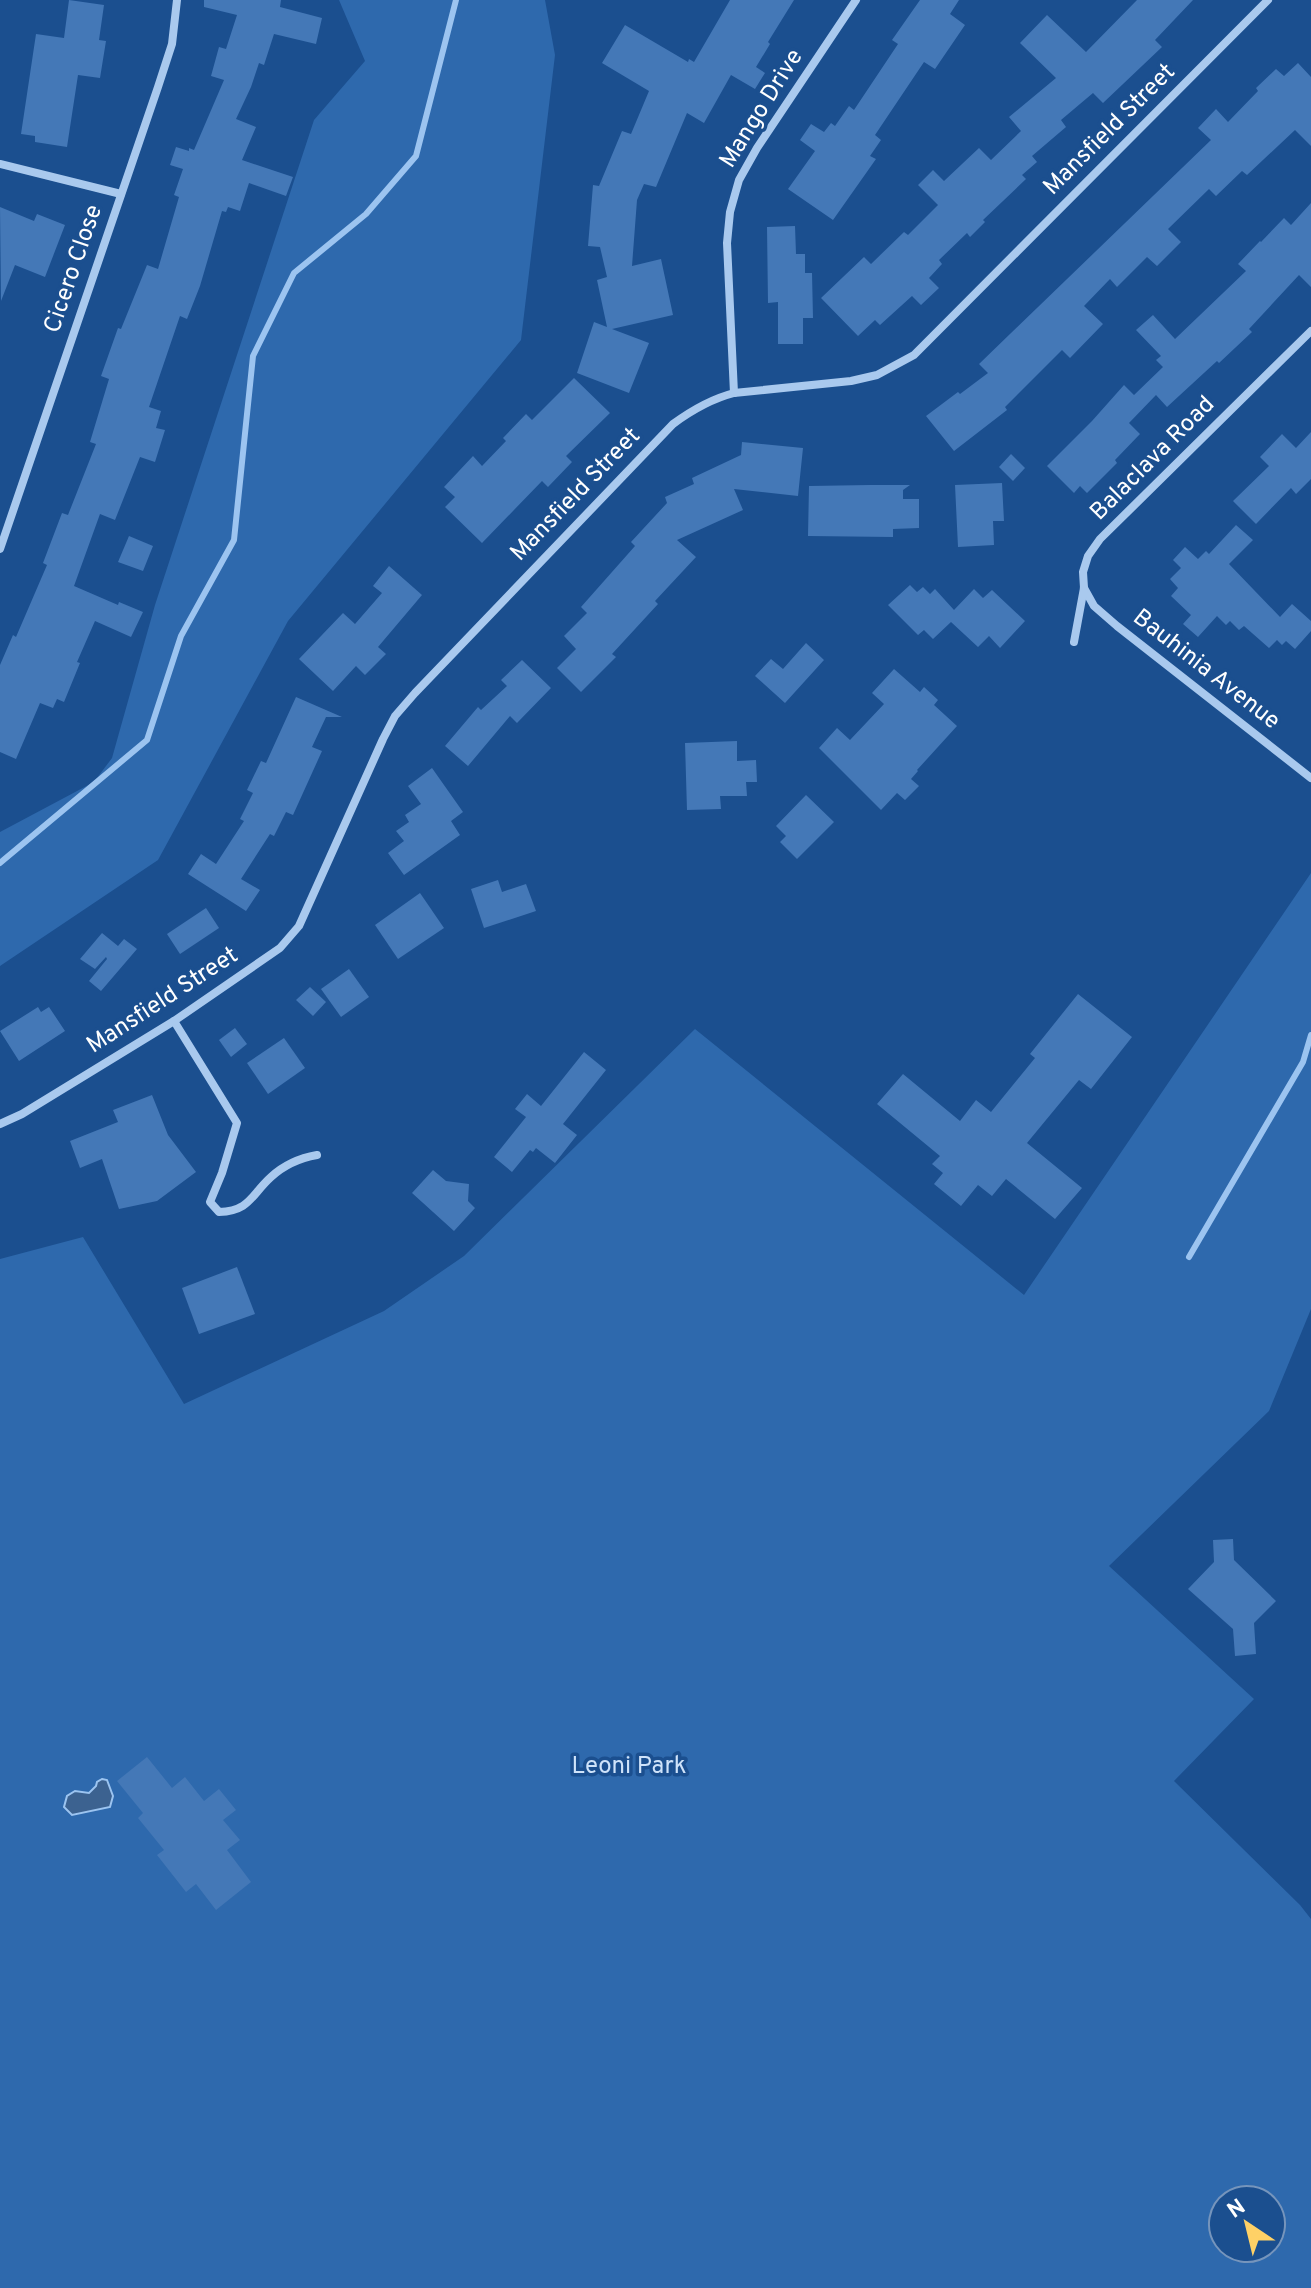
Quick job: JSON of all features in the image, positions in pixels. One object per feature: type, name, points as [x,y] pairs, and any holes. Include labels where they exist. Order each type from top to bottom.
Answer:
[{"type":"street","name":"Cicero Close","points":[[0,549],[172,44],[177,0]]},
{"type":"street","name":"Mango Drive","points":[[734,393],[727,243],[730,212],[739,180],[856,0]]},
{"type":"street","name":"Mansfield Street","points":[[0,1124],[22,1114],[174,1021],[280,948],[299,926],[395,716],[663,434],[692,410],[717,398],[734,393],[851,381],[877,375],[914,355],[1268,0]]},
{"type":"street","points":[[0,164],[121,194]]},
{"type":"street","name":"Balaclava Road","points":[[1074,642],[1084,588],[1083,572],[1088,556],[1100,539],[1311,331]]},
{"type":"street","name":"Bauhinia Avenue","points":[[1084,588],[1094,606],[1117,626],[1311,778]]},
{"type":"street","points":[[174,1021],[237,1123],[210,1202],[219,1212],[231,1212],[252,1200],[270,1177],[299,1158],[317,1155]]},
{"type":"green space","points":[[339,0],[545,0],[555,55],[521,340],[288,621],[158,860],[0,966],[0,832],[94,782],[112,758],[155,605],[314,120],[365,61]]},
{"type":"green space","name":"Leoni Park","points":[[1311,873],[1311,1309],[1269,1411],[1109,1566],[1254,1699],[1174,1781],[1311,1919],[1311,2288],[0,2288],[0,1259],[83,1237],[184,1404],[384,1311],[464,1256],[695,1029],[1024,1295]]},
{"type":"shaded area","points":[[102,1779],[107,1780],[113,1796],[110,1807],[72,1815],[64,1807],[67,1796],[75,1791],[89,1793]]},
{"type":"building","points":[[69,0],[104,5],[99,40],[106,41],[100,78],[78,75],[67,147],[35,142],[35,136],[21,134],[36,34],[64,38]]},
{"type":"building","points":[[204,0],[281,0],[280,7],[322,18],[316,44],[274,34],[264,65],[259,63],[236,119],[256,127],[242,160],[293,177],[286,196],[249,183],[240,211],[228,207],[226,212],[222,211],[200,286],[187,319],[180,316],[149,407],[161,411],[156,428],[165,430],[155,462],[140,457],[115,520],[100,514],[74,586],[143,612],[131,637],[95,621],[64,702],[57,699],[53,708],[40,703],[16,759],[0,752],[0,665],[13,635],[16,637],[47,565],[43,563],[62,513],[68,515],[96,444],[90,442],[109,379],[101,376],[118,328],[121,329],[147,265],[158,269],[179,197],[174,195],[183,169],[170,165],[176,147],[194,150],[224,80],[211,76],[219,47],[226,49],[237,15],[204,7]]},
{"type":"building","points":[[730,0],[794,0],[756,67],[765,73],[755,89],[731,75],[704,123],[687,113],[656,187],[644,184],[637,200],[632,266],[661,259],[673,315],[612,329],[649,343],[629,393],[577,373],[594,322],[607,327],[597,280],[607,277],[600,247],[588,246],[593,185],[599,186],[622,131],[631,134],[649,91],[602,63],[625,25],[688,62],[689,59],[694,62]]},
{"type":"building","points":[[920,0],[959,0],[950,14],[965,25],[935,69],[924,62],[875,135],[881,140],[870,156],[876,159],[833,220],[788,189],[815,151],[800,140],[811,124],[824,132],[831,123],[835,126],[849,106],[854,110],[898,44],[892,40]]},
{"type":"building","points":[[1137,0],[1193,0],[1155,40],[1162,47],[1103,103],[1093,93],[1061,120],[1066,127],[1032,156],[1037,162],[1022,175],[1026,179],[983,220],[985,222],[970,237],[967,233],[939,260],[942,264],[929,278],[939,288],[921,305],[912,296],[880,325],[875,320],[858,336],[821,298],[864,257],[871,264],[904,232],[908,235],[938,205],[918,185],[933,170],[944,181],[979,148],[991,160],[1021,131],[1009,117],[1056,78],[1020,43],[1047,15],[1086,52]]},
{"type":"building","points":[[1298,63],[1311,77],[1311,146],[1295,130],[1247,175],[1242,171],[1216,196],[1209,189],[1168,229],[1181,242],[1157,266],[1147,257],[1117,287],[1110,279],[1084,306],[1103,324],[1070,358],[1062,350],[1005,407],[1007,410],[954,451],[926,416],[988,373],[979,364],[1211,140],[1198,128],[1216,109],[1228,122],[1276,69],[1284,76]]},
{"type":"building","points":[[1311,203],[1311,287],[1299,275],[1249,329],[1252,332],[1167,407],[1156,395],[1129,423],[1140,434],[1115,460],[1117,463],[1087,493],[1080,486],[1074,493],[1047,466],[1124,385],[1134,395],[1163,367],[1156,360],[1161,356],[1136,330],[1153,315],[1175,339],[1246,271],[1238,264],[1260,241],[1284,218],[1291,225]]},
{"type":"building","points":[[0,207],[34,221],[37,214],[65,225],[45,277],[15,265],[1,301]]},
{"type":"building","points":[[795,226],[796,254],[805,254],[805,273],[812,273],[813,318],[803,318],[803,344],[778,344],[778,302],[768,303],[767,227]]},
{"type":"building","points":[[574,378],[610,413],[566,456],[572,462],[548,487],[542,481],[482,543],[445,507],[455,497],[444,487],[473,456],[482,466],[526,414],[532,420]]},
{"type":"building","points":[[1311,432],[1311,479],[1296,494],[1291,488],[1256,524],[1233,501],[1269,466],[1260,457],[1282,434],[1296,448]]},
{"type":"building","points":[[742,442],[803,448],[798,496],[734,489],[743,510],[677,540],[696,557],[612,654],[616,657],[581,692],[557,668],[576,649],[564,636],[587,613],[581,607],[635,546],[631,542],[667,503],[665,497],[694,484],[692,478],[741,455]]},
{"type":"building","points":[[1011,454],[1025,468],[1013,481],[999,467]]},
{"type":"building","points":[[1002,483],[1004,521],[993,521],[994,545],[958,547],[955,485]]},
{"type":"building","points":[[910,485],[903,490],[903,499],[919,499],[919,528],[893,529],[893,537],[808,536],[809,486]]},
{"type":"building","points":[[1236,525],[1253,540],[1229,564],[1280,617],[1292,604],[1311,621],[1311,631],[1295,649],[1286,641],[1282,645],[1277,640],[1269,648],[1244,626],[1239,630],[1230,621],[1226,625],[1217,616],[1198,637],[1183,624],[1191,615],[1171,596],[1178,588],[1170,579],[1181,568],[1173,560],[1185,547],[1198,559],[1206,551],[1209,554]]},
{"type":"building","points":[[129,536],[153,546],[143,571],[118,562]]},
{"type":"building","points":[[389,566],[422,595],[378,647],[386,654],[365,675],[356,666],[333,691],[299,659],[343,613],[355,624],[382,593],[373,586]]},
{"type":"building","points":[[910,585],[917,592],[923,587],[930,594],[935,589],[954,610],[974,589],[983,598],[992,590],[1025,621],[1000,648],[989,636],[978,647],[951,622],[933,639],[924,630],[918,635],[888,605]]},
{"type":"building","points":[[806,643],[824,660],[785,703],[755,676],[771,659],[783,669]]},
{"type":"building","points":[[522,660],[551,688],[517,723],[510,716],[468,766],[445,746],[478,707],[481,710],[507,686],[501,680]]},
{"type":"building","points":[[894,669],[920,692],[924,687],[938,700],[934,705],[957,726],[911,779],[919,786],[905,800],[897,793],[881,810],[819,748],[837,728],[850,740],[884,704],[872,693]]},
{"type":"building","points":[[296,697],[342,717],[326,717],[312,747],[322,751],[293,815],[286,812],[274,836],[270,834],[241,879],[260,890],[246,911],[188,874],[201,854],[216,864],[244,821],[240,819],[253,793],[247,790],[261,761],[266,763]]},
{"type":"building","points":[[737,741],[737,761],[756,760],[757,782],[746,782],[747,796],[720,796],[721,809],[687,810],[685,743]]},
{"type":"building","points":[[432,768],[463,812],[451,821],[460,835],[404,875],[388,853],[404,841],[396,831],[409,822],[405,815],[421,804],[408,786]]},
{"type":"building","points":[[806,795],[834,822],[797,859],[780,842],[786,836],[776,826]]},
{"type":"building","points":[[498,880],[502,892],[526,884],[536,911],[484,928],[471,889]]},
{"type":"building","points":[[420,893],[444,928],[398,959],[375,925]]},
{"type":"building","points":[[206,908],[219,928],[180,954],[167,934]]},
{"type":"building","points":[[102,933],[118,946],[124,939],[137,949],[101,991],[89,981],[106,957],[95,969],[80,959]]},
{"type":"building","points":[[349,969],[369,997],[341,1017],[321,989]]},
{"type":"building","points":[[310,987],[326,1002],[313,1016],[296,1000]]},
{"type":"building","points":[[1078,994],[1132,1037],[1091,1089],[1079,1080],[1027,1143],[1082,1188],[1055,1219],[1006,1179],[992,1196],[978,1185],[961,1206],[934,1184],[943,1173],[932,1164],[940,1156],[877,1104],[903,1074],[960,1121],[976,1100],[991,1112],[1035,1058],[1030,1054]]},
{"type":"building","points":[[38,1007],[41,1012],[49,1007],[65,1031],[19,1061],[0,1031]]},
{"type":"building","points":[[235,1028],[247,1044],[231,1057],[219,1040]]},
{"type":"building","points":[[284,1038],[305,1068],[268,1094],[247,1063]]},
{"type":"building","points":[[584,1052],[606,1070],[563,1124],[577,1135],[555,1163],[536,1148],[533,1152],[530,1150],[512,1172],[494,1157],[526,1117],[515,1109],[527,1094],[541,1106]]},
{"type":"building","points":[[152,1095],[168,1135],[196,1172],[157,1201],[119,1209],[102,1159],[80,1168],[70,1141],[118,1122],[113,1110]]},
{"type":"building","points":[[433,1170],[446,1181],[469,1184],[468,1201],[475,1208],[454,1231],[412,1193]]},
{"type":"building","points":[[237,1267],[255,1314],[199,1334],[182,1288]]},
{"type":"building","points":[[1233,1539],[1234,1560],[1276,1601],[1254,1623],[1256,1654],[1235,1656],[1233,1629],[1188,1589],[1214,1562],[1213,1540]]},
{"type":"building","points":[[147,1757],[172,1788],[185,1777],[204,1801],[219,1789],[236,1810],[223,1820],[240,1840],[227,1850],[251,1882],[216,1910],[196,1884],[186,1892],[157,1855],[164,1850],[138,1818],[143,1813],[117,1781]]},
{"type":"waterway","points":[[0,863],[147,740],[181,636],[234,540],[253,356],[294,273],[366,214],[416,156],[456,0]]},
{"type":"waterway","points":[[1189,1257],[1303,1062],[1311,1035]]}]
